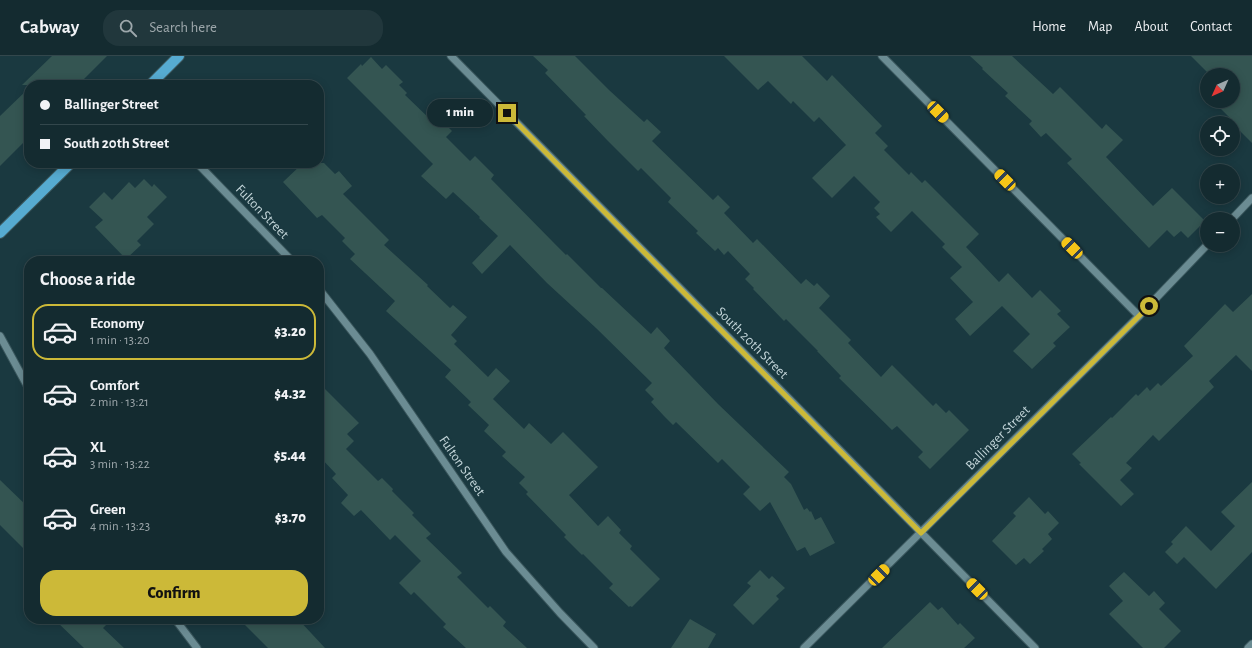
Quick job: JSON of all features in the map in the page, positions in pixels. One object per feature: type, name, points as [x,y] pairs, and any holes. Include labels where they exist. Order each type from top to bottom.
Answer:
[{"type":"main road","points":[[155,80],[179,56]]},
{"type":"main road","points":[[0,233],[66,168]]},
{"type":"street","name":"South 20th Street","points":[[451,56],[1035,648]]},
{"type":"street","points":[[882,56],[1139,316]]},
{"type":"street","name":"Fulton Street","points":[[202,168],[287,256]]},
{"type":"street","points":[[1239,212],[1252,198]]},
{"type":"street","name":"Ballinger Street","points":[[804,648],[1139,316],[1200,252]]},
{"type":"street","name":"Fulton Street","points":[[324,295],[370,354],[506,552],[560,613],[594,648]]},
{"type":"street","points":[[0,336],[24,380]]},
{"type":"street","points":[[179,624],[197,648]]},
{"type":"street","points":[[1248,648],[1252,644]]},
{"type":"building","points":[[52,56],[107,56],[83,80],[27,80]]},
{"type":"building","points":[[533,56],[575,56],[644,122],[647,119],[661,132],[652,141],[713,200],[718,195],[730,207],[724,213],[753,243],[757,239],[801,284],[806,279],[814,286],[817,283],[830,296],[819,308],[851,340],[848,343],[881,377],[892,365],[933,406],[936,403],[946,413],[949,410],[969,430],[930,469],[918,457],[923,452],[897,426],[892,430],[839,378],[841,376],[818,351],[786,319],[784,321],[753,289],[754,288],[745,279],[750,274],[728,251],[724,255],[718,248],[715,251],[696,233],[698,231],[668,202],[671,198],[641,168],[638,171],[607,140],[584,116],[586,115],[545,73],[548,70]]},
{"type":"building","points":[[724,56],[802,56],[827,81],[832,75],[882,126],[875,133],[888,146],[884,150],[909,175],[911,172],[922,183],[925,180],[979,234],[966,247],[999,282],[1008,273],[1032,298],[1040,290],[1061,311],[1057,314],[1070,327],[1053,343],[1056,346],[1032,369],[1013,351],[1030,334],[1002,306],[970,336],[955,319],[973,302],[950,278],[962,267],[942,247],[945,244],[912,211],[891,232],[876,217],[880,214],[874,208],[880,202],[854,176],[832,198],[812,178],[846,145],[819,117],[814,122],[793,101],[791,104],[768,81],[758,90]]},
{"type":"building","points":[[970,56],[1012,56],[1053,94],[1060,87],[1102,129],[1106,124],[1123,140],[1106,157],[1153,206],[1172,188],[1200,216],[1200,226],[1188,238],[1181,231],[1174,237],[1167,230],[1149,248],[1067,163],[1072,159],[1046,133],[1041,137],[1029,124],[1032,121],[1005,96],[1008,93],[982,69],[983,68]]},
{"type":"building","points":[[1191,56],[1252,56],[1252,143],[1240,131],[1240,116],[1228,116],[1220,108],[1240,108],[1240,68],[1203,68]]},
{"type":"building","points":[[371,57],[382,69],[386,65],[403,82],[399,85],[407,93],[405,95],[431,120],[436,115],[452,131],[446,137],[470,161],[475,156],[494,175],[491,179],[566,255],[567,254],[651,334],[657,327],[670,341],[664,348],[718,404],[789,472],[784,477],[791,484],[804,510],[807,508],[810,512],[811,511],[815,520],[821,517],[835,543],[810,556],[805,547],[797,551],[770,502],[760,511],[743,494],[750,487],[722,459],[718,463],[676,422],[673,425],[664,416],[651,402],[654,399],[645,390],[652,383],[596,328],[547,283],[510,245],[482,274],[472,263],[498,236],[453,192],[446,199],[421,176],[433,164],[347,78],[361,64],[362,66]]},
{"type":"building","points":[[24,93],[24,142],[0,166],[0,116]]},
{"type":"building","points":[[324,163],[335,174],[339,171],[352,186],[343,194],[389,240],[384,245],[428,285],[427,286],[450,308],[453,305],[467,317],[451,335],[457,341],[454,344],[488,377],[496,368],[510,381],[493,399],[524,429],[529,423],[551,444],[563,432],[598,467],[569,495],[598,526],[608,516],[621,530],[619,533],[632,546],[630,549],[660,579],[632,607],[629,607],[609,588],[613,584],[564,537],[566,535],[526,494],[528,492],[519,483],[525,477],[502,456],[506,452],[484,431],[489,425],[468,405],[471,402],[445,377],[451,370],[386,311],[395,301],[350,259],[355,254],[342,241],[345,238],[322,215],[317,218],[283,182],[298,168],[324,168]]},
{"type":"building","points":[[144,179],[152,187],[154,184],[167,197],[147,217],[154,224],[137,241],[141,245],[129,256],[123,256],[95,227],[103,220],[89,207],[104,192],[112,200],[129,182],[135,188]]},
{"type":"building","points":[[1252,294],[1252,371],[1236,355],[1209,381],[1214,387],[1159,441],[1153,435],[1126,463],[1132,468],[1120,480],[1134,494],[1121,506],[1079,464],[1081,463],[1072,454],[1136,394],[1138,396],[1147,387],[1150,391],[1158,383],[1161,386],[1193,356],[1184,346],[1225,304],[1233,312]]},
{"type":"building","points":[[324,388],[359,423],[347,434],[354,441],[346,449],[378,481],[382,478],[393,489],[392,491],[414,513],[412,515],[431,534],[426,538],[462,573],[457,577],[488,608],[490,606],[506,622],[503,626],[527,648],[466,648],[443,627],[446,624],[414,592],[411,595],[399,583],[421,561],[395,535],[390,540],[361,510],[354,516],[341,503],[348,495],[332,478],[336,474],[324,461]]},
{"type":"building","points":[[0,480],[24,503],[24,549],[0,525]]},
{"type":"building","points":[[1252,482],[1252,552],[1216,589],[1184,557],[1177,564],[1165,552],[1173,544],[1171,542],[1186,526],[1211,551],[1235,526],[1221,512]]},
{"type":"building","points":[[1029,497],[1045,514],[1048,511],[1059,523],[1048,534],[1052,539],[1042,549],[1044,551],[1030,564],[1024,558],[1016,565],[992,541],[1016,516],[1013,513]]},
{"type":"building","points":[[760,570],[769,579],[772,576],[785,588],[776,596],[779,599],[753,625],[733,605],[751,586],[747,583]]},
{"type":"building","points":[[1124,572],[1149,596],[1154,591],[1165,603],[1159,609],[1181,631],[1164,648],[1143,648],[1109,614],[1123,601],[1109,586]]},
{"type":"building","points":[[930,602],[938,610],[942,607],[958,625],[960,623],[975,638],[964,648],[882,648]]},
{"type":"building","points":[[690,619],[716,634],[708,648],[671,648]]},
{"type":"building","points":[[59,624],[107,624],[103,628],[124,648],[84,648]]},
{"type":"building","points":[[244,624],[303,624],[325,648],[268,648]]},
{"type":"route","points":[[507,113],[921,533],[1149,306]]}]
